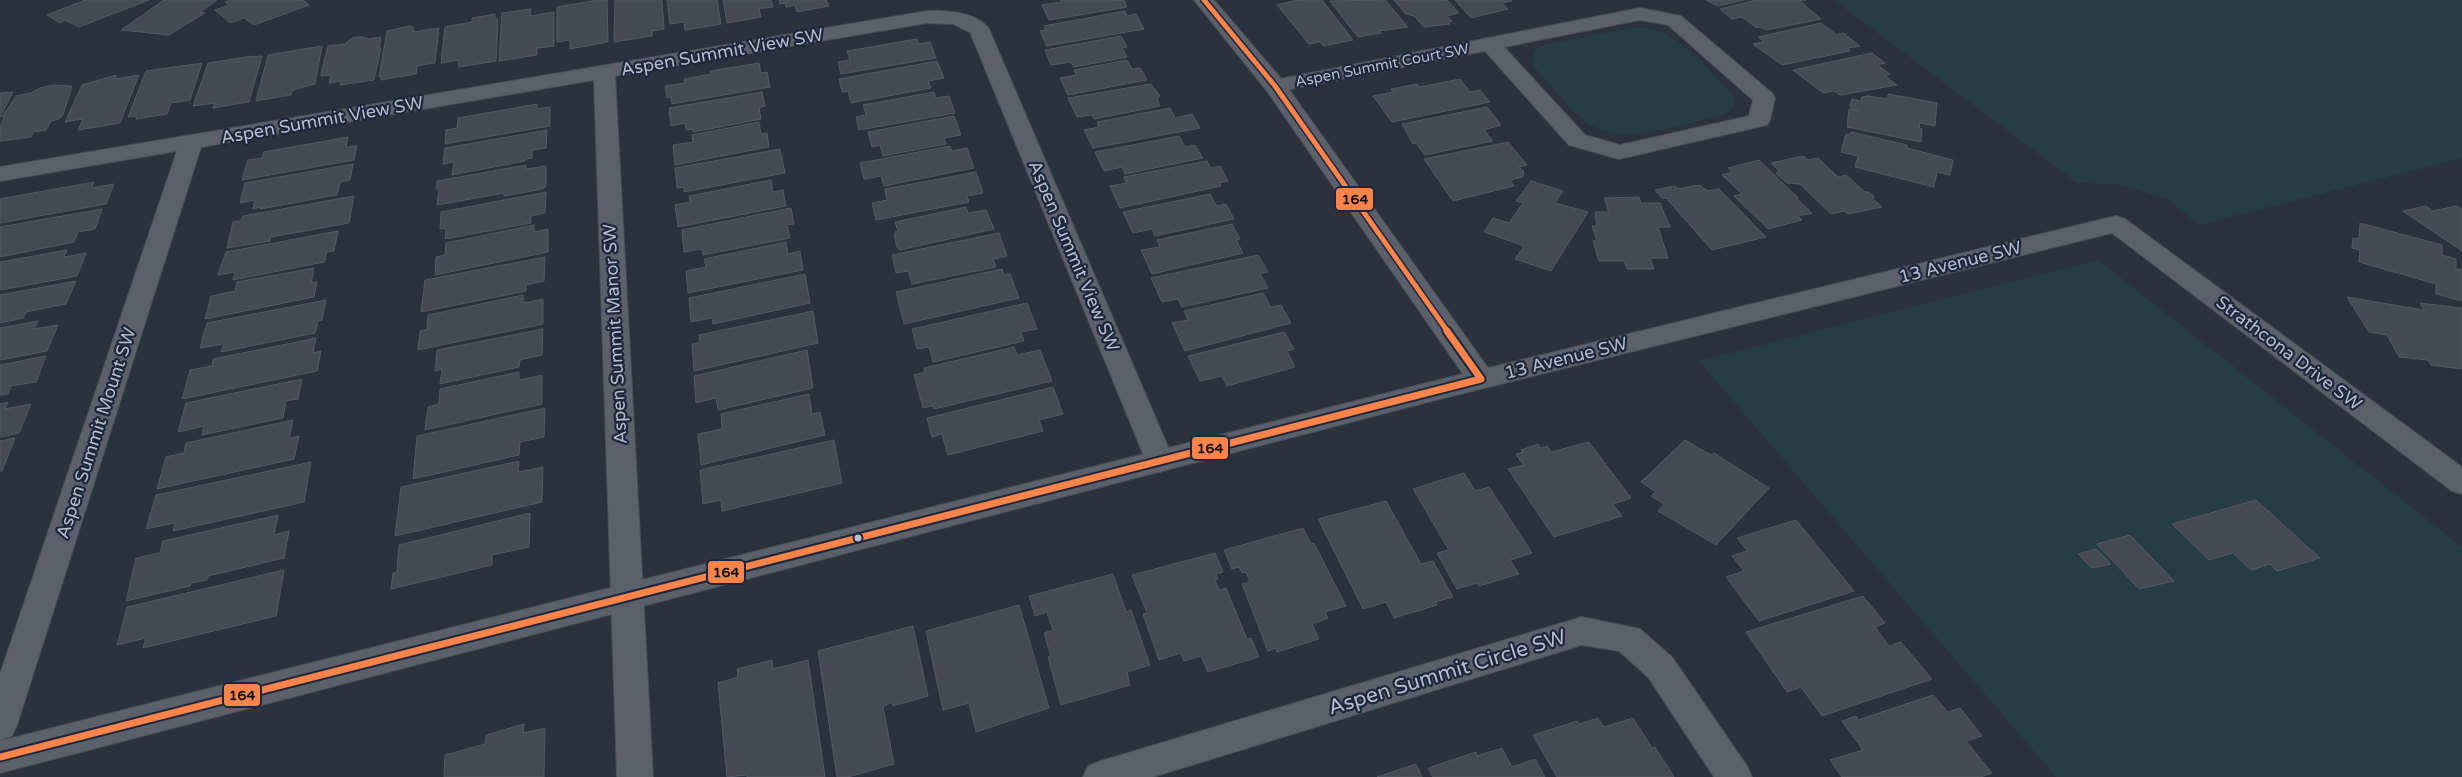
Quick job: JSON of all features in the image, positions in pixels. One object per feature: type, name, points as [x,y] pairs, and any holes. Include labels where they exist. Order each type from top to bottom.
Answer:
[{"type":"street","points":[[1204,0],[1275,86],[1481,379]]},
{"type":"street","name":"Aspen Summit Court SW","points":[[1275,86],[1640,14],[1674,20],[1764,98],[1759,120],[1619,152],[1610,150],[1577,140],[1490,44]]},
{"type":"street","name":"Aspen Summit View SW","points":[[0,174],[927,17],[948,16],[968,21],[979,29],[1160,460]]},
{"type":"street","name":"Aspen Summit Manor SW","points":[[604,72],[627,597]]},
{"type":"street","name":"Aspen Summit Mount SW","points":[[0,725],[192,141]]},
{"type":"street","name":"13 Avenue SW","points":[[0,757],[1481,379],[2116,224]]},
{"type":"street","name":"Strathcona Drive SW","points":[[2116,224],[2462,483]]},
{"type":"street","points":[[627,597],[635,777]]},
{"type":"street","name":"Aspen Summit Circle SW","points":[[1101,777],[1582,631],[1628,639],[1660,668],[1734,777]]},
{"type":"shaded area","points":[[1834,0],[2462,0],[2462,158],[2199,225],[2168,199],[2117,184],[2077,183]]},
{"type":"shaded area","points":[[1630,28],[1645,28],[1661,32],[1684,46],[1732,94],[1735,101],[1733,109],[1724,114],[1656,131],[1620,133],[1604,131],[1583,120],[1535,68],[1532,62],[1535,51],[1543,45]]},
{"type":"shaded area","points":[[2098,260],[2462,547],[2462,777],[2056,777],[1699,361]]},
{"type":"building","points":[[85,0],[149,0],[79,27],[65,20],[60,23],[47,15]]},
{"type":"building","points":[[164,0],[217,0],[200,12],[205,13],[169,35],[121,30]]},
{"type":"building","points":[[230,0],[303,0],[309,5],[254,25],[244,18],[230,23],[215,10],[229,5],[225,2]]},
{"type":"building","points":[[607,0],[608,42],[570,49],[570,40],[557,42],[557,7]]},
{"type":"building","points":[[615,0],[662,0],[664,29],[652,31],[652,36],[614,42]]},
{"type":"building","points":[[667,0],[717,0],[721,24],[685,30],[684,22],[670,24]]},
{"type":"building","points":[[723,0],[771,0],[773,7],[759,9],[761,17],[727,23]]},
{"type":"building","points":[[779,0],[826,0],[829,6],[797,12],[795,5],[786,7],[785,3],[780,4]]},
{"type":"building","points":[[1061,0],[1124,0],[1127,7],[1049,20],[1042,5],[1062,2]]},
{"type":"building","points":[[1298,0],[1322,0],[1353,40],[1324,46],[1320,42],[1309,44],[1277,5]]},
{"type":"building","points":[[1385,0],[1408,27],[1379,31],[1381,33],[1358,37],[1330,1]]},
{"type":"building","points":[[1394,0],[1447,0],[1459,13],[1447,16],[1452,21],[1448,22],[1450,24],[1424,27],[1414,16],[1406,14]]},
{"type":"building","points":[[1455,0],[1512,1],[1502,3],[1508,9],[1471,18]]},
{"type":"building","points":[[1706,0],[1744,0],[1718,6]]},
{"type":"building","points":[[1756,0],[1806,0],[1800,1],[1821,19],[1766,30],[1761,27],[1757,28],[1742,17],[1732,19],[1720,9]]},
{"type":"building","points":[[531,9],[530,16],[554,12],[554,46],[537,48],[537,55],[499,61],[502,13]]},
{"type":"building","points":[[1125,11],[1127,16],[1136,14],[1144,29],[1047,46],[1040,31],[1046,30],[1044,26]]},
{"type":"building","points":[[495,14],[495,19],[498,19],[496,61],[459,67],[459,60],[441,63],[445,27],[472,22],[472,18]]},
{"type":"building","points":[[1821,23],[1837,35],[1843,33],[1860,46],[1848,48],[1850,51],[1782,65],[1753,44],[1764,42],[1758,37]]},
{"type":"building","points":[[413,27],[413,32],[439,28],[435,63],[417,66],[416,74],[381,80],[381,76],[379,77],[387,31]]},
{"type":"building","points":[[1121,36],[1127,47],[1122,48],[1127,57],[1074,67],[1071,62],[1051,65],[1045,50]]},
{"type":"building","points":[[362,37],[368,39],[381,37],[379,48],[381,48],[374,80],[340,85],[341,81],[329,83],[331,75],[321,76],[328,46],[345,44],[352,38]]},
{"type":"building","points":[[917,39],[918,44],[930,42],[936,58],[841,74],[838,62],[850,60],[847,51]]},
{"type":"building","points":[[322,46],[315,84],[293,90],[291,95],[256,101],[268,55]]},
{"type":"building","points":[[1872,53],[1885,63],[1877,65],[1890,74],[1885,76],[1897,85],[1840,95],[1834,91],[1823,93],[1793,70]]},
{"type":"building","points":[[262,56],[249,102],[213,108],[215,103],[193,106],[208,63]]},
{"type":"building","points":[[1127,60],[1132,69],[1140,68],[1147,80],[1068,95],[1060,78],[1077,75],[1074,70]]},
{"type":"building","points":[[937,61],[944,78],[928,81],[931,88],[851,103],[848,91],[842,92],[839,79]]},
{"type":"building","points":[[202,63],[190,100],[171,103],[167,114],[136,119],[137,116],[128,117],[146,71]]},
{"type":"building","points":[[759,63],[761,73],[767,72],[770,87],[672,104],[671,97],[667,98],[665,86],[685,83],[684,79],[711,74],[710,71]]},
{"type":"building","points":[[116,75],[115,79],[139,75],[120,123],[78,130],[83,119],[65,122],[82,85]]},
{"type":"building","points":[[1460,79],[1470,92],[1480,90],[1490,102],[1392,122],[1373,96],[1393,92],[1391,89],[1417,84],[1420,87]]},
{"type":"building","points":[[1151,84],[1160,96],[1157,99],[1160,106],[1094,119],[1092,115],[1077,117],[1068,98]]},
{"type":"building","points":[[52,85],[72,86],[63,115],[59,119],[51,121],[46,130],[33,132],[31,137],[0,141],[0,127],[5,117],[2,117],[16,96],[31,93]]},
{"type":"building","points":[[13,92],[0,117],[0,93]]},
{"type":"building","points":[[762,92],[765,106],[759,108],[761,119],[693,132],[692,129],[686,130],[685,123],[671,126],[669,108]]},
{"type":"building","points":[[934,92],[936,98],[949,96],[955,113],[859,130],[856,117],[866,115],[863,105]]},
{"type":"building","points":[[1888,94],[1937,103],[1935,126],[1920,123],[1919,128],[1922,129],[1921,142],[1847,127],[1849,109],[1858,111],[1850,107],[1852,99],[1861,101],[1862,97],[1868,96],[1888,99]]},
{"type":"building","points":[[537,104],[537,109],[550,107],[550,126],[445,144],[446,130],[457,128],[458,118]]},
{"type":"building","points":[[1487,107],[1501,125],[1484,130],[1493,141],[1425,155],[1416,143],[1413,144],[1402,124]]},
{"type":"building","points":[[1170,108],[1175,118],[1192,114],[1200,128],[1093,148],[1084,130],[1099,127],[1097,122]]},
{"type":"building","points":[[954,116],[961,135],[944,138],[946,144],[883,156],[880,145],[872,147],[868,132]]},
{"type":"building","points":[[759,122],[761,134],[767,133],[769,147],[675,165],[673,145],[693,142],[692,135]]},
{"type":"building","points":[[547,130],[546,148],[532,150],[532,158],[525,159],[525,161],[452,175],[454,162],[443,164],[445,148]]},
{"type":"building","points":[[1851,132],[1907,145],[1907,148],[1953,160],[1950,175],[1937,172],[1934,187],[1855,167],[1858,156],[1841,152],[1846,134],[1850,135]]},
{"type":"building","points":[[1179,136],[1185,147],[1195,145],[1203,158],[1125,174],[1122,167],[1104,171],[1095,152]]},
{"type":"building","points":[[348,137],[346,147],[357,146],[354,160],[242,180],[248,160],[262,158],[264,152]]},
{"type":"building","points":[[1508,142],[1527,165],[1519,167],[1524,172],[1523,177],[1510,180],[1514,186],[1453,201],[1424,159]]},
{"type":"building","points":[[950,146],[952,151],[967,148],[974,168],[884,186],[881,176],[864,179],[860,163]]},
{"type":"building","points":[[780,149],[785,173],[684,192],[684,187],[677,188],[675,168]]},
{"type":"building","points":[[1803,156],[1808,160],[1818,158],[1838,177],[1846,175],[1865,192],[1869,192],[1875,197],[1872,198],[1882,207],[1848,214],[1844,211],[1831,214],[1800,184],[1787,183],[1776,173],[1780,172],[1771,163]]},
{"type":"building","points":[[1759,160],[1812,213],[1798,216],[1802,220],[1768,229],[1734,196],[1742,194],[1722,175],[1732,172],[1728,168]]},
{"type":"building","points":[[1207,161],[1211,168],[1220,166],[1228,181],[1219,183],[1221,186],[1120,208],[1110,186],[1126,183],[1124,177]]},
{"type":"building","points":[[353,164],[350,180],[340,182],[337,195],[260,209],[261,207],[253,209],[255,200],[240,203],[245,183]]},
{"type":"building","points":[[526,165],[526,169],[546,166],[546,186],[543,189],[504,196],[504,193],[437,205],[439,189],[436,189],[437,181]]},
{"type":"building","points":[[976,172],[983,193],[967,196],[969,202],[876,220],[872,203],[887,200],[885,189]]},
{"type":"building","points":[[771,180],[773,192],[783,190],[786,206],[678,227],[675,205],[690,202],[689,196]]},
{"type":"building","points":[[1531,181],[1563,191],[1555,203],[1588,212],[1551,271],[1515,259],[1524,246],[1484,232],[1493,218],[1509,223],[1523,203],[1516,201]]},
{"type":"building","points":[[94,182],[91,188],[114,184],[106,204],[0,223],[0,199]]},
{"type":"building","points":[[1699,185],[1708,191],[1719,189],[1766,237],[1712,250],[1666,198],[1663,199],[1655,190],[1675,186],[1678,189]]},
{"type":"building","points":[[546,192],[545,213],[531,216],[531,223],[445,239],[446,228],[440,229],[441,212]]},
{"type":"building","points":[[1210,194],[1217,206],[1226,204],[1234,219],[1155,236],[1152,229],[1133,233],[1123,212]]},
{"type":"building","points":[[354,196],[349,223],[271,237],[270,241],[227,248],[233,222],[241,221],[243,216]]},
{"type":"building","points":[[1639,197],[1641,203],[1660,203],[1670,227],[1658,227],[1668,258],[1650,258],[1654,269],[1627,269],[1624,261],[1599,261],[1593,241],[1597,241],[1592,226],[1597,226],[1595,212],[1609,212],[1604,198]]},
{"type":"building","points":[[2426,206],[2433,211],[2456,206],[2462,209],[2462,251],[2403,211]]},
{"type":"building","points":[[966,207],[968,213],[986,210],[994,229],[900,250],[897,247],[894,235],[898,231],[895,222]]},
{"type":"building","points":[[791,208],[794,224],[787,225],[790,238],[703,255],[702,249],[684,252],[682,230]]},
{"type":"building","points":[[102,209],[95,229],[78,232],[74,242],[0,257],[0,227]]},
{"type":"building","points":[[2360,223],[2442,245],[2442,255],[2456,259],[2456,269],[2462,270],[2462,301],[2436,294],[2436,284],[2359,262],[2360,250],[2352,248],[2353,238],[2359,239]]},
{"type":"building","points":[[1232,224],[1240,239],[1236,240],[1243,253],[1152,274],[1141,250],[1160,247],[1157,240]]},
{"type":"building","points":[[534,225],[534,232],[548,229],[548,252],[435,275],[436,257],[445,255],[446,243]]},
{"type":"building","points":[[338,231],[334,251],[327,252],[324,262],[233,280],[235,272],[218,275],[226,252]]},
{"type":"building","points":[[999,233],[1007,256],[993,259],[996,267],[912,284],[908,271],[896,273],[892,255]]},
{"type":"building","points":[[786,242],[788,254],[800,251],[803,270],[688,293],[686,271],[706,267],[704,259]]},
{"type":"building","points":[[67,250],[64,257],[86,253],[77,276],[0,290],[0,262]]},
{"type":"building","points":[[1258,255],[1268,272],[1260,274],[1268,288],[1182,307],[1178,299],[1162,302],[1151,278]]},
{"type":"building","points":[[545,257],[544,281],[526,285],[526,291],[421,312],[425,280]]},
{"type":"building","points":[[314,268],[311,283],[317,282],[314,297],[205,319],[211,296],[235,291],[237,282]]},
{"type":"building","points":[[1002,269],[1004,275],[1010,274],[1019,298],[904,324],[896,292]]},
{"type":"building","points":[[805,274],[810,303],[713,324],[712,318],[691,322],[689,298]]},
{"type":"building","points":[[76,281],[66,304],[26,312],[23,318],[0,323],[0,295]]},
{"type":"building","points":[[1263,293],[1271,307],[1281,305],[1291,323],[1185,351],[1172,323],[1188,320],[1184,311]]},
{"type":"building","points":[[523,295],[523,303],[543,299],[543,324],[418,350],[420,331],[427,329],[428,315]]},
{"type":"building","points":[[2347,297],[2424,310],[2420,303],[2462,308],[2462,369],[2431,365],[2428,360],[2399,357],[2387,335],[2369,332]]},
{"type":"building","points":[[326,300],[322,320],[318,321],[315,333],[221,352],[224,344],[200,348],[207,323]]},
{"type":"building","points":[[1027,303],[1037,329],[1021,332],[1024,341],[933,362],[929,347],[917,349],[912,329]]},
{"type":"building","points":[[813,311],[818,343],[694,371],[692,344],[700,342],[699,335]]},
{"type":"building","points":[[38,321],[34,329],[58,325],[47,351],[0,360],[0,328]]},
{"type":"building","points":[[543,329],[542,355],[520,360],[519,367],[440,384],[442,369],[435,371],[437,350]]},
{"type":"building","points":[[1284,332],[1294,349],[1287,351],[1295,367],[1227,386],[1222,376],[1200,381],[1188,356]]},
{"type":"building","points":[[316,338],[313,353],[321,351],[317,371],[182,399],[190,370],[212,366],[213,359]]},
{"type":"building","points":[[1014,347],[1017,355],[1040,350],[1052,381],[934,409],[933,406],[923,408],[914,375],[925,372],[924,368]]},
{"type":"building","points":[[807,350],[813,388],[718,410],[716,398],[696,403],[694,376]]},
{"type":"building","points":[[46,356],[36,382],[11,386],[8,394],[0,395],[0,365]]},
{"type":"building","points":[[519,372],[519,380],[542,375],[542,404],[425,430],[428,407],[439,404],[440,389]]},
{"type":"building","points":[[302,379],[298,399],[286,401],[283,418],[202,435],[204,426],[178,432],[186,403]]},
{"type":"building","points":[[1053,387],[1063,414],[1039,420],[1043,431],[948,455],[942,434],[932,437],[927,418]]},
{"type":"building","points":[[809,394],[812,414],[820,412],[825,435],[701,465],[698,434],[722,429],[721,414]]},
{"type":"building","points":[[8,402],[5,409],[31,404],[19,433],[0,437],[0,404]]},
{"type":"building","points":[[545,408],[544,437],[520,442],[519,455],[413,479],[417,436]]},
{"type":"building","points":[[293,420],[289,438],[299,436],[294,459],[157,489],[166,457],[184,453],[186,443]]},
{"type":"building","points":[[15,438],[2,471],[0,471],[0,441]]},
{"type":"building","points":[[834,440],[842,483],[722,511],[721,500],[703,504],[700,470]]},
{"type":"building","points":[[1685,440],[1711,455],[1714,453],[1769,488],[1716,545],[1658,511],[1664,504],[1651,496],[1656,492],[1641,482]]},
{"type":"building","points":[[1589,442],[1631,498],[1613,504],[1622,516],[1554,537],[1508,469],[1523,465],[1516,454],[1523,452],[1521,450],[1538,444],[1541,448],[1547,446],[1551,452]]},
{"type":"building","points":[[519,461],[518,472],[543,467],[542,502],[395,536],[401,487]]},
{"type":"building","points":[[311,462],[304,502],[173,531],[175,523],[146,529],[156,495]]},
{"type":"building","points":[[1464,473],[1475,491],[1489,487],[1532,553],[1510,560],[1519,574],[1479,586],[1477,583],[1457,589],[1437,553],[1449,550],[1413,489]]},
{"type":"building","points":[[2256,500],[2320,558],[2277,571],[2270,564],[2251,570],[2233,553],[2209,560],[2172,524]]},
{"type":"building","points":[[1386,501],[1421,564],[1433,561],[1453,597],[1435,602],[1437,605],[1394,618],[1386,602],[1363,609],[1318,519]]},
{"type":"building","points":[[530,513],[529,547],[492,555],[492,565],[391,589],[393,573],[397,572],[399,545]]},
{"type":"building","points":[[278,515],[274,535],[289,531],[284,558],[208,576],[207,580],[191,583],[190,586],[126,601],[136,558],[160,553],[163,541]]},
{"type":"building","points":[[1796,520],[1854,591],[1759,621],[1726,577],[1744,571],[1732,556],[1747,551],[1737,538]]},
{"type":"building","points":[[1303,528],[1311,544],[1314,543],[1346,606],[1325,612],[1328,618],[1312,624],[1319,639],[1277,652],[1276,648],[1268,651],[1242,584],[1250,582],[1246,572],[1242,573],[1239,567],[1232,569],[1224,550]]},
{"type":"building","points":[[2130,535],[2174,581],[2139,589],[2097,544]]},
{"type":"building","points":[[2096,549],[2111,564],[2092,568],[2078,554]]},
{"type":"building","points":[[1215,553],[1223,572],[1216,574],[1218,579],[1215,580],[1219,590],[1226,588],[1247,639],[1251,638],[1259,657],[1208,672],[1201,656],[1184,661],[1181,653],[1159,660],[1143,614],[1147,613],[1132,575]]},
{"type":"building","points":[[284,570],[276,616],[143,648],[146,638],[117,645],[127,607]]},
{"type":"building","points":[[1113,574],[1126,612],[1131,610],[1150,665],[1127,672],[1130,685],[1061,705],[1048,657],[1051,656],[1044,633],[1053,630],[1047,612],[1035,616],[1029,596]]},
{"type":"building","points":[[1863,596],[1885,623],[1875,627],[1889,646],[1901,642],[1932,679],[1822,716],[1801,687],[1787,692],[1746,632]]},
{"type":"building","points":[[1019,605],[1049,708],[976,732],[969,703],[943,710],[926,631]]},
{"type":"building","points":[[913,626],[928,696],[893,706],[892,702],[883,707],[894,764],[848,777],[837,777],[818,651]]},
{"type":"building","points":[[772,660],[773,669],[808,660],[825,777],[747,777],[747,775],[727,777],[718,683],[738,677],[737,669]]},
{"type":"building","points":[[1933,695],[1948,712],[1960,708],[1982,736],[1966,741],[1992,773],[1981,777],[1842,777],[1830,760],[1863,750],[1842,721],[1856,716],[1858,720]]},
{"type":"building","points":[[1598,718],[1604,727],[1633,718],[1652,748],[1655,747],[1674,777],[1557,777],[1533,735],[1577,721],[1579,724]]},
{"type":"building","points":[[524,724],[523,733],[545,728],[544,777],[444,777],[445,755],[485,744],[486,735]]},
{"type":"building","points":[[1502,748],[1512,767],[1535,759],[1545,777],[1433,777],[1428,768],[1476,752],[1477,756]]},
{"type":"building","points":[[1416,764],[1422,777],[1377,777]]},
{"type":"transit line","name":"164","points":[[0,757],[1481,379],[1275,86],[1204,0]]}]
